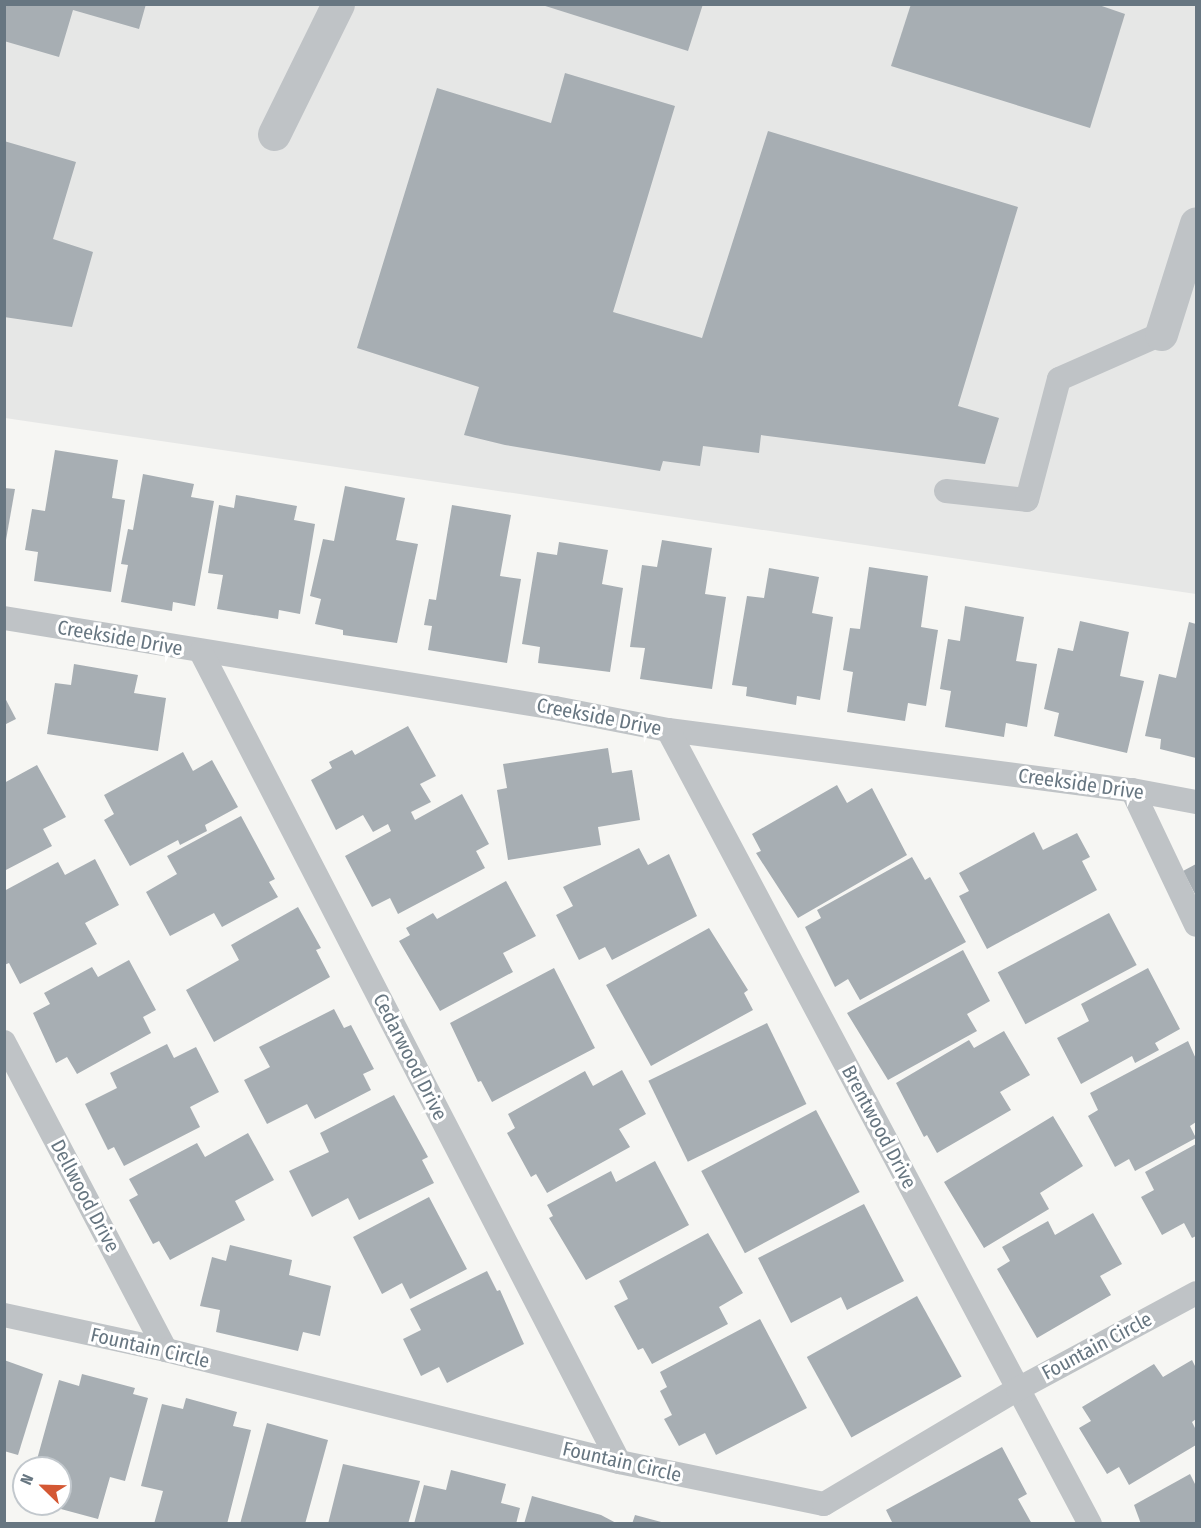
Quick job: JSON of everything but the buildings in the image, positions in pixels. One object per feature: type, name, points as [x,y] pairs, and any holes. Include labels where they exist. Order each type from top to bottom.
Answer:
[{"type":"street","points":[[274,134],[338,4]]},
{"type":"street","points":[[1161,334],[1194,238]]},
{"type":"lane","points":[[946,491],[1027,500],[1059,379],[1161,334]]},
{"type":"lane","name":"Creekside Drive","points":[[4,618],[555,708],[668,730],[1132,790],[1197,802]]},
{"type":"lane","name":"Cedarwood Drive","points":[[201,652],[619,1462]]},
{"type":"lane","name":"Brentwood Drive","points":[[668,730],[1090,1524]]},
{"type":"lane","points":[[1132,790],[1197,925]]},
{"type":"lane","name":"Dellwood Drive","points":[[4,1042],[166,1350]]},
{"type":"lane","name":"Fountain Circle","points":[[4,1315],[166,1350],[619,1462],[824,1504],[1018,1389],[1197,1293]]},
{"type":"shaded area","points":[[5,5],[1196,5],[1196,594],[5,418]]}]
